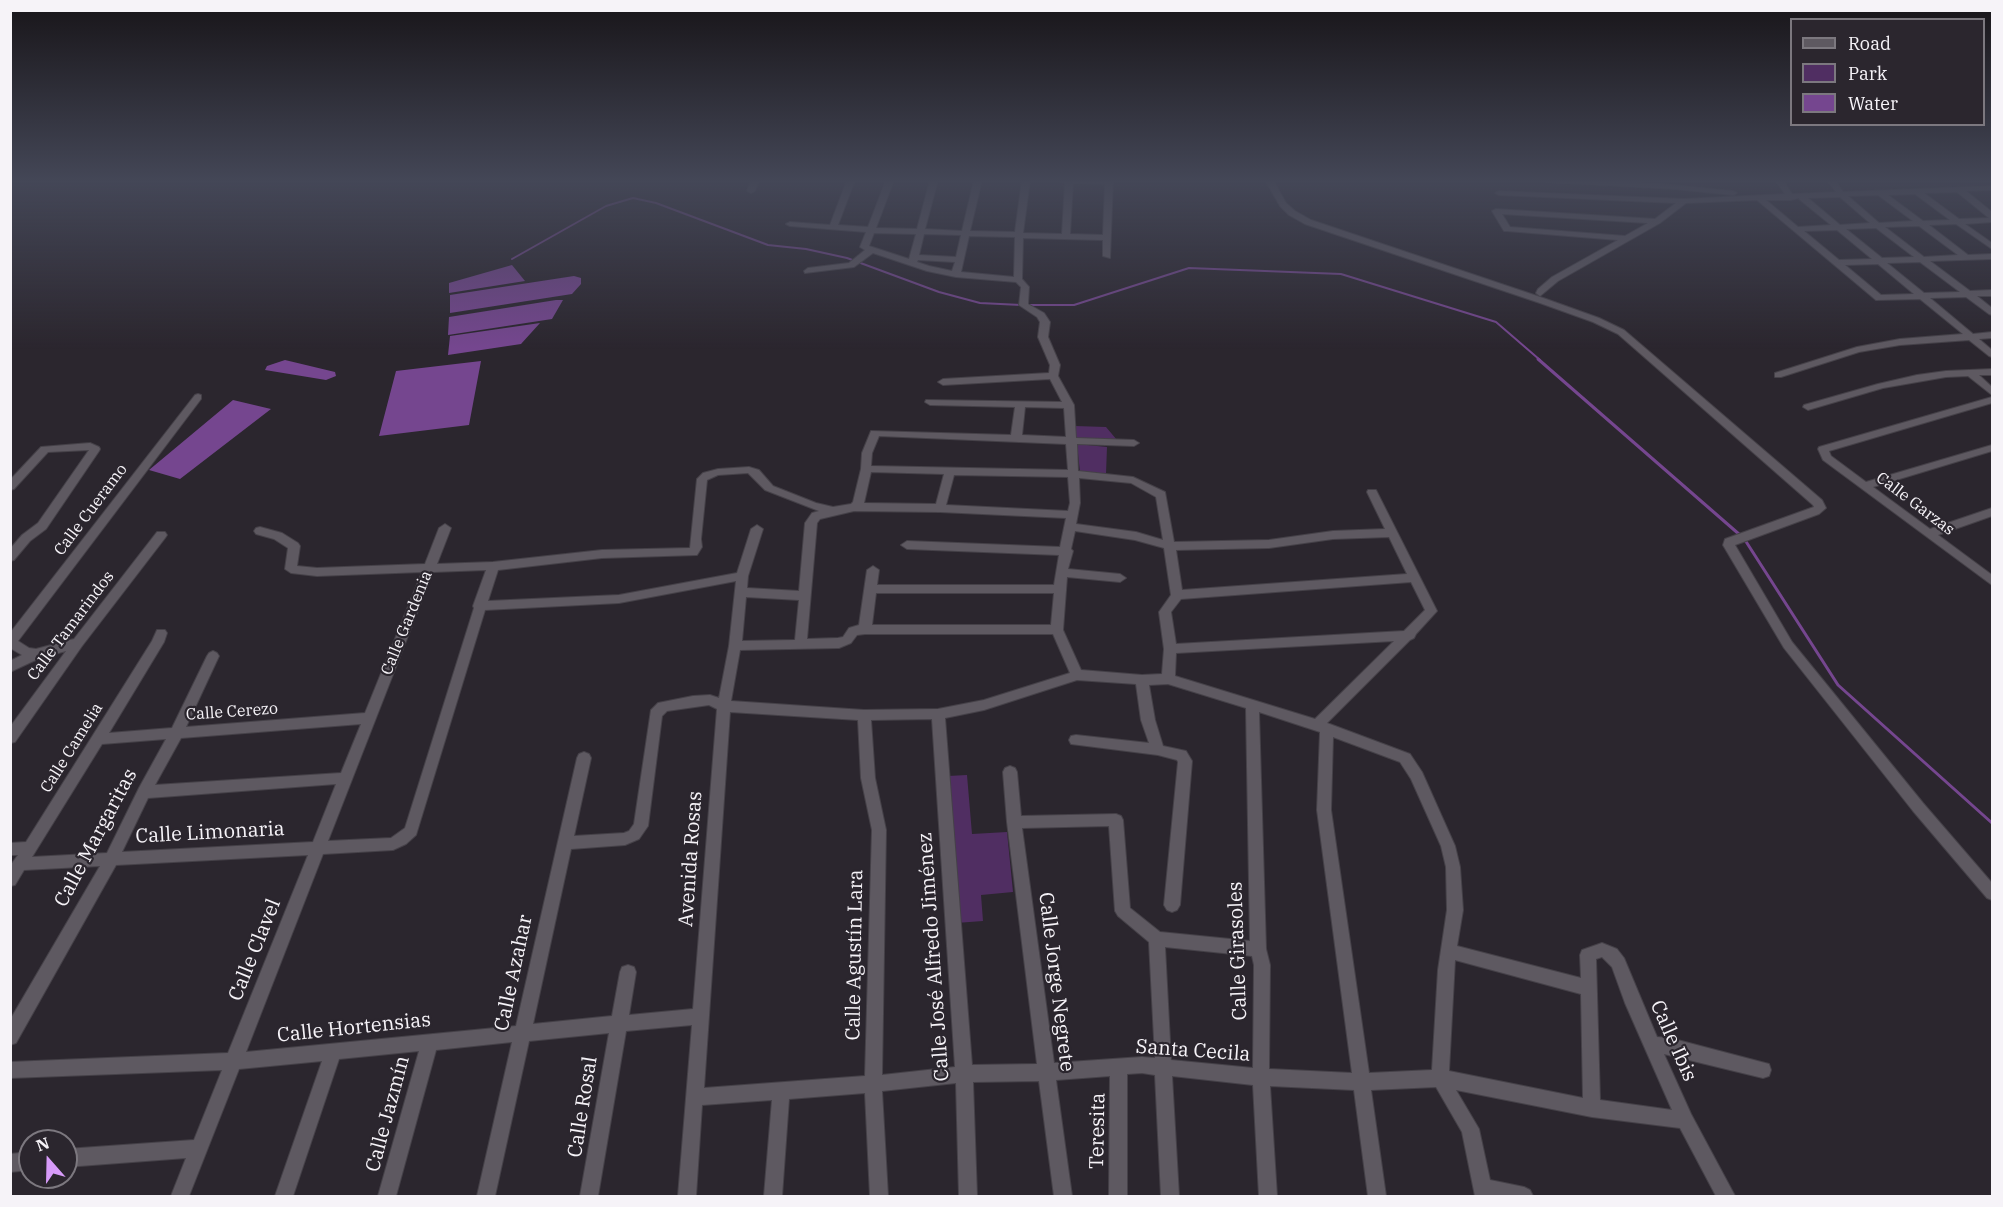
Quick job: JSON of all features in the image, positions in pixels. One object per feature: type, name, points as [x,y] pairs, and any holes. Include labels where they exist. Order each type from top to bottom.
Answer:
[{"type":"street","points":[[808,271],[846,267],[857,262],[867,249],[870,236]]},
{"type":"street","points":[[914,259],[920,236]]},
{"type":"street","points":[[956,274],[965,236]]},
{"type":"street","points":[[1018,280],[1019,236]]},
{"type":"street","points":[[1050,236],[1108,238],[1107,256]]},
{"type":"street","points":[[1353,236],[1542,297],[1621,332],[1818,503],[1820,508],[1815,511],[1729,542],[1730,545],[1788,645],[1918,807],[1992,893]]},
{"type":"street","points":[[1602,236],[1624,238]]},
{"type":"street","points":[[1542,297],[1542,289],[1556,279],[1627,236]]},
{"type":"street","points":[[1806,236],[1879,298],[1992,293]]},
{"type":"street","points":[[1850,236],[1992,354]]},
{"type":"street","points":[[1891,236],[1992,312]]},
{"type":"street","points":[[1937,236],[1966,257]]},
{"type":"street","points":[[1978,236],[1992,247]]},
{"type":"street","points":[[867,249],[914,259],[956,274],[1018,280],[1025,287],[1023,305],[1041,315],[1045,322],[1043,338],[1055,365],[1053,376],[1069,405],[1074,474],[1073,521],[1061,572],[1057,630],[1077,675]]},
{"type":"street","points":[[1838,263],[1992,256]]},
{"type":"street","points":[[914,259],[960,260]]},
{"type":"street","points":[[1778,375],[1857,350],[1900,342],[1992,336]]},
{"type":"street","points":[[1808,407],[1917,378],[1992,372]]},
{"type":"street","points":[[1970,373],[1992,392]]},
{"type":"street","points":[[943,381],[1053,376]]},
{"type":"street","name":"Calle Cueramo","points":[[11,643],[198,397]]},
{"type":"street","name":"Calle Garzas","points":[[1992,400],[1823,449],[1827,458],[1992,581]]},
{"type":"street","points":[[930,402],[1069,405]]},
{"type":"street","points":[[1016,439],[1020,404]]},
{"type":"street","points":[[854,507],[858,504],[867,453],[875,433],[1134,442]]},
{"type":"street","points":[[10,487],[45,450],[90,446],[95,449],[42,525],[26,538],[10,557]]},
{"type":"street","points":[[1865,486],[1992,448]]},
{"type":"street","points":[[866,469],[1074,474],[1133,480],[1161,495],[1177,595],[1165,612],[1170,649],[1168,678]]},
{"type":"street","points":[[940,508],[950,471]]},
{"type":"street","points":[[260,531],[278,536],[294,546],[291,569],[317,572],[493,566],[602,554],[693,552],[696,547],[702,478],[718,472],[755,472],[769,488],[813,506],[833,511]]},
{"type":"street","points":[[1372,492],[1431,611],[1322,727],[1324,810],[1377,1197]]},
{"type":"street","points":[[801,643],[811,523],[816,516],[854,507],[940,508],[1073,521],[1169,546],[1269,544],[1333,535],[1392,533]]},
{"type":"street","points":[[1928,534],[1992,512]]},
{"type":"street","name":"Calle Gardenia","points":[[369,718],[445,528]]},
{"type":"street","name":"Avenida Rosas","points":[[687,1197],[724,706],[735,646],[742,576],[757,529]]},
{"type":"street","name":"Calle Tamarindos","points":[[10,738],[78,643],[161,535]]},
{"type":"street","points":[[907,545],[1066,551]]},
{"type":"street","points":[[493,566],[479,606],[619,599],[742,576]]},
{"type":"street","points":[[865,629],[873,570]]},
{"type":"street","points":[[1061,572],[1120,578]]},
{"type":"street","points":[[1177,595],[1414,578]]},
{"type":"street","points":[[871,589],[1059,589]]},
{"type":"street","points":[[740,592],[805,596]]},
{"type":"street","name":"Calle Limonaria","points":[[20,864],[393,844],[401,840],[411,831],[479,606]]},
{"type":"street","points":[[735,646],[839,643],[847,640],[853,631],[865,629],[1057,630]]},
{"type":"street","name":"Calle Camelia","points":[[10,880],[158,642],[161,633]]},
{"type":"street","points":[[1170,649],[1410,635]]},
{"type":"street","points":[[11,643],[26,652],[36,654]]},
{"type":"street","points":[[10,667],[36,654],[78,643]]},
{"type":"street","name":"Calle Margaritas","points":[[10,1037],[111,860],[213,656]]},
{"type":"street","points":[[564,843],[625,839],[634,836],[641,826],[656,714],[663,707],[693,701],[710,700],[724,706],[864,715],[938,714],[984,705],[1077,675],[1142,680],[1168,678],[1322,727],[1405,758],[1417,776],[1448,846],[1453,867],[1455,910],[1448,951],[1440,1078],[1470,1129],[1483,1192],[1524,1197]]},
{"type":"street","points":[[1142,680],[1143,698],[1158,750]]},
{"type":"street","name":"Calle Girasoles","points":[[1252,705],[1258,949],[1262,965],[1261,1077],[1268,1197]]},
{"type":"street","name":"Calle José Alfredo Jiménez","points":[[938,714],[963,1074],[968,1197]]},
{"type":"street","name":"Calle Agustín Lara","points":[[864,715],[868,778],[879,830],[873,1084],[879,1197]]},
{"type":"street","name":"Calle Cerezo","points":[[97,739],[369,718]]},
{"type":"street","name":"Calle Clavel","points":[[180,1197],[369,718]]},
{"type":"street","points":[[1076,740],[1181,754],[1185,761],[1172,905]]},
{"type":"street","name":"Calle Azahar","points":[[486,1197],[584,758]]},
{"type":"street","name":"Calle Jorge Negrete","points":[[1010,772],[1014,822],[1063,1197]]},
{"type":"street","points":[[144,792],[345,778]]},
{"type":"street","points":[[1014,822],[1116,820],[1123,911],[1157,939],[1258,949]]},
{"type":"street","points":[[10,849],[30,849]]},
{"type":"street","points":[[1157,939],[1170,1197]]},
{"type":"street","name":"Calle Ibis","points":[[1588,988],[1588,955],[1602,950],[1611,954],[1618,963],[1685,1120],[1726,1197]]},
{"type":"street","points":[[1448,951],[1588,988],[1592,1108]]},
{"type":"street","name":"Calle Rosal","points":[[589,1197],[628,972]]},
{"type":"street","name":"Calle Hortensias","points":[[10,1070],[234,1061],[700,1016]]},
{"type":"street","name":"Calle Jazmín","points":[[387,1197],[430,1042]]},
{"type":"street","points":[[1652,1045],[1670,1046],[1763,1070]]},
{"type":"street","points":[[285,1197],[333,1052]]},
{"type":"street","name":"Teresita","points":[[1118,1197],[1119,1067]]},
{"type":"street","name":"Santa Cecila","points":[[694,1097],[873,1084],[963,1074],[1162,1067],[1261,1077],[1362,1082],[1440,1078],[1592,1108],[1685,1120]]},
{"type":"street","points":[[772,1197],[781,1091]]},
{"type":"street","points":[[78,1157],[200,1148]]},
{"type":"green space","points":[[1075,426],[1106,427],[1117,440],[1075,438]]},
{"type":"green space","points":[[1077,444],[1107,447],[1106,474],[1080,472]]},
{"type":"green space","points":[[967,775],[972,834],[1007,832],[1013,892],[981,895],[983,921],[956,923],[948,776]]},
{"type":"water","points":[[512,265],[525,281],[449,293],[449,283]]},
{"type":"water","points":[[574,276],[581,278],[581,284],[572,294],[450,313],[450,295]]},
{"type":"water","points":[[563,300],[552,319],[448,335],[449,317]]},
{"type":"water","points":[[540,323],[521,344],[448,355],[450,336]]},
{"type":"water","points":[[285,360],[335,372],[336,376],[326,380],[265,370],[267,366]]},
{"type":"water","points":[[481,361],[469,425],[379,436],[396,371]]},
{"type":"water","points":[[233,400],[271,409],[180,479],[149,470]]},
{"type":"waterway","points":[[512,259],[552,236]]},
{"type":"waterway","points":[[745,236],[768,245],[806,249],[847,258],[939,292],[980,303],[1021,305]]},
{"type":"waterway","points":[[1027,305],[1074,305],[1189,268],[1341,274],[1496,322],[1540,360]]},
{"type":"waterway","points":[[1538,359],[1740,535]]},
{"type":"waterway","points":[[1745,540],[1838,685],[1992,823]]}]
